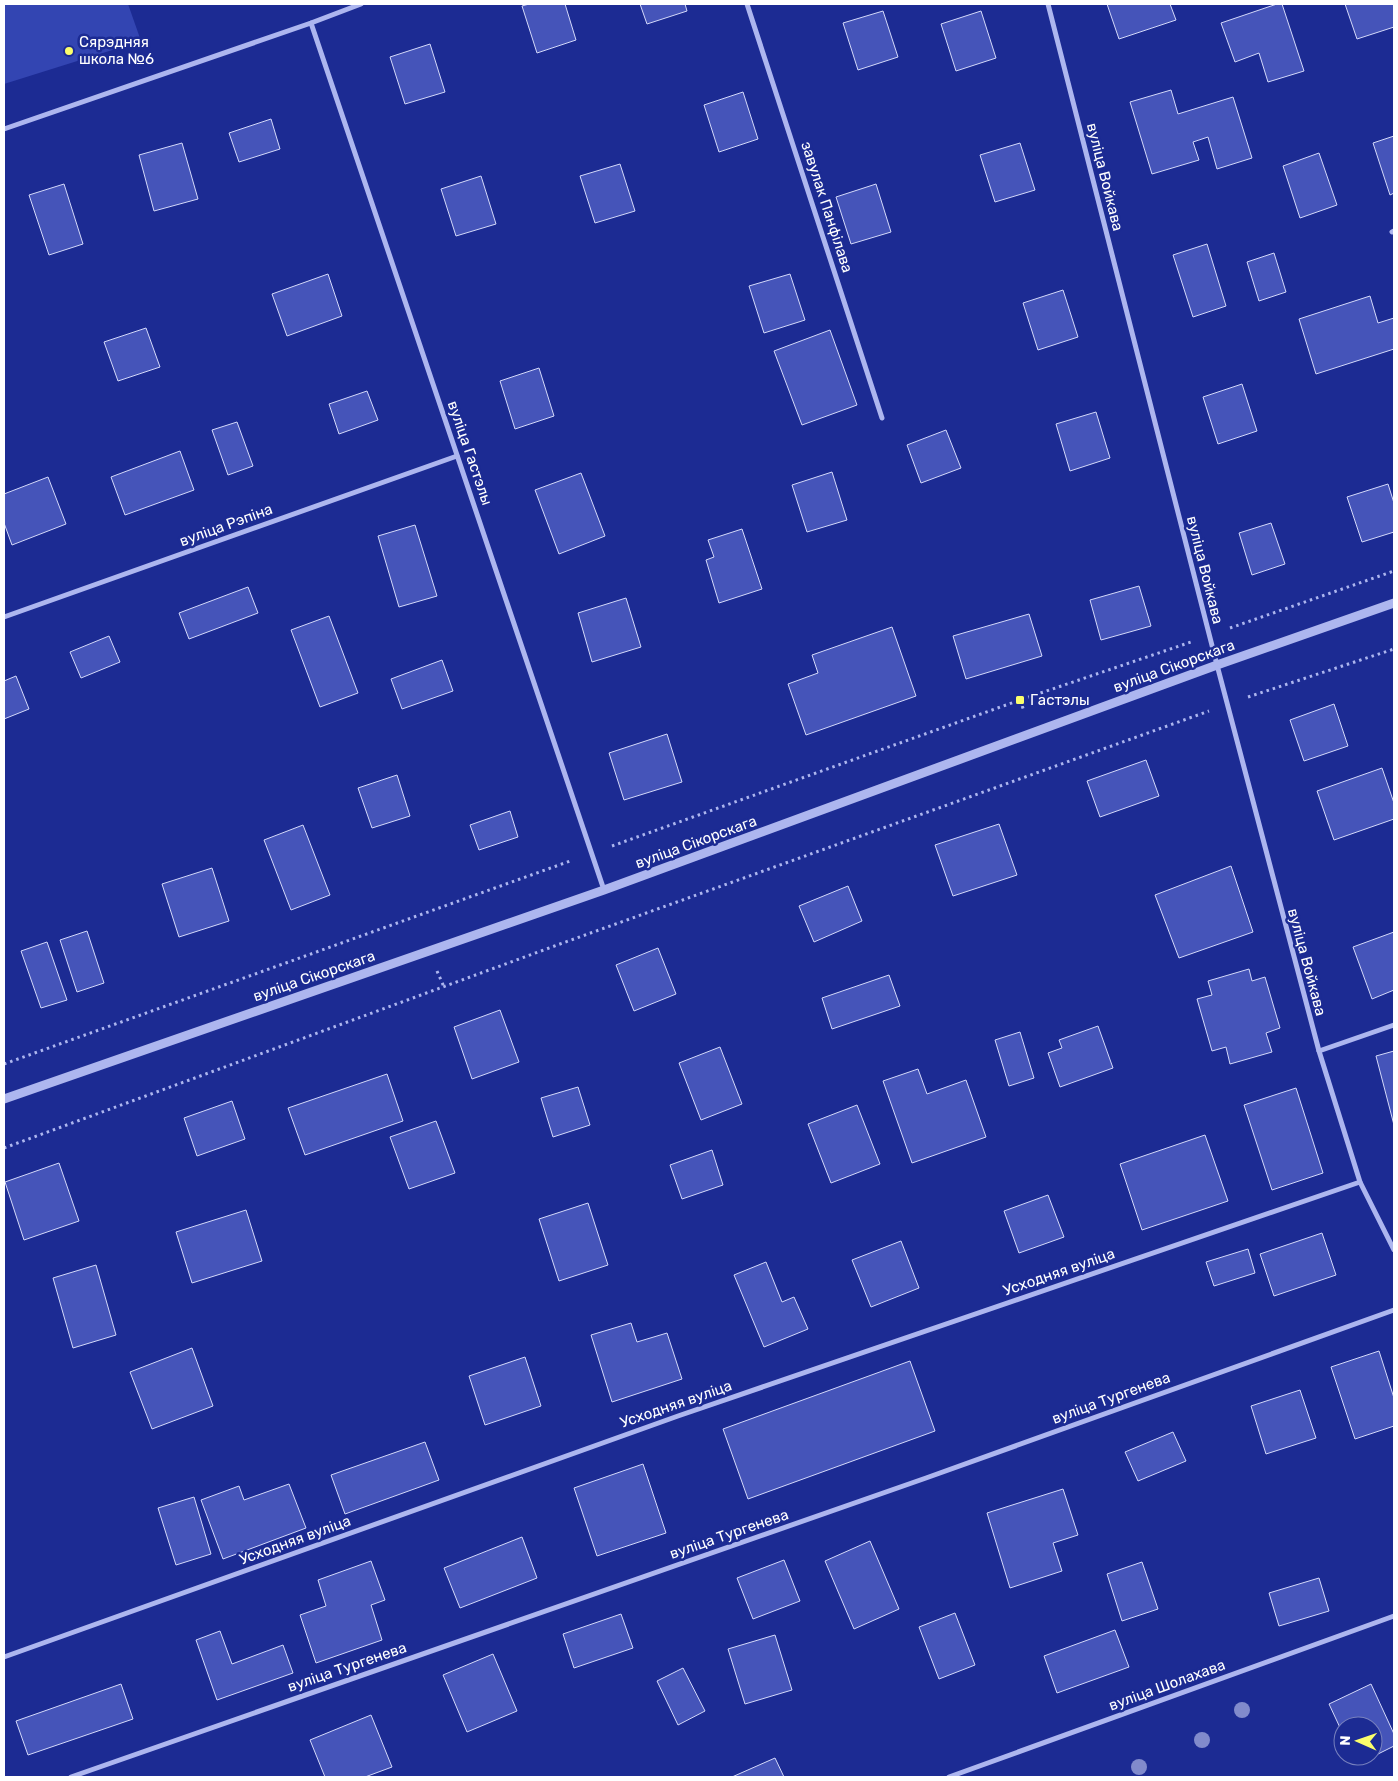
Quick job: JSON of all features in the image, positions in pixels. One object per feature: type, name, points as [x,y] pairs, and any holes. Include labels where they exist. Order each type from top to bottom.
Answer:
[{"type":"street","points":[[4,129],[361,4]]},
{"type":"street","name":"завулак Панфілава","points":[[747,4],[882,418]]},
{"type":"street","name":"вуліца Войкава","points":[[1048,4],[1216,665],[1318,1052],[1360,1182],[1394,1250]]},
{"type":"street","name":"вуліца Гастэлы","points":[[311,23],[604,890]]},
{"type":"street","name":"вуліца Рэпіна","points":[[4,617],[458,456]]},
{"type":"street","name":"вуліца Сікорскага","points":[[4,1099],[604,890],[1216,665],[1394,603]]},
{"type":"street","points":[[1318,1052],[1394,1025]]},
{"type":"street","name":"Усходняя вуліца","points":[[4,1657],[678,1416],[1360,1182]]},
{"type":"street","name":"вуліца Тургенева","points":[[71,1777],[926,1478],[1394,1310]]},
{"type":"street","name":"вуліца Шолахава","points":[[949,1777],[1394,1616]]},
{"type":"path","points":[[4,1064],[1020,700],[1394,571]]},
{"type":"path","points":[[4,1148],[560,944],[1227,704],[1394,649]]},
{"type":"shaded area","name":"Сярэдняя школа №6","points":[[4,4],[128,4],[141,41],[4,84]]},
{"type":"building","points":[[529,4],[565,4],[576,40],[537,53],[522,6]]},
{"type":"building","points":[[640,4],[685,4],[687,11],[647,24]]},
{"type":"building","points":[[1107,4],[1170,4],[1176,20],[1119,39]]},
{"type":"building","points":[[1282,4],[1304,71],[1268,82],[1259,53],[1235,62],[1221,23]]},
{"type":"building","points":[[1345,4],[1394,4],[1394,27],[1357,39]]},
{"type":"building","points":[[883,11],[898,57],[858,70],[843,23]]},
{"type":"building","points":[[981,11],[996,58],[956,71],[941,24]]},
{"type":"building","points":[[430,44],[445,92],[405,104],[390,57]]},
{"type":"building","points":[[1171,90],[1178,114],[1233,97],[1252,158],[1217,169],[1208,137],[1193,142],[1199,160],[1152,174],[1130,102]]},
{"type":"building","points":[[743,92],[758,139],[719,152],[704,105]]},
{"type":"building","points":[[271,119],[280,149],[239,162],[229,133]]},
{"type":"building","points":[[1394,136],[1394,193],[1390,195],[1373,143]]},
{"type":"building","points":[[182,143],[198,199],[154,211],[139,155]]},
{"type":"building","points":[[1020,143],[1035,190],[995,202],[980,155]]},
{"type":"building","points":[[1319,153],[1337,205],[1300,218],[1283,166]]},
{"type":"building","points":[[620,164],[635,211],[595,223],[580,176]]},
{"type":"building","points":[[481,176],[496,224],[456,236],[441,189]]},
{"type":"building","points":[[64,184],[83,244],[49,255],[29,195]]},
{"type":"building","points":[[876,184],[891,232],[851,244],[836,197]]},
{"type":"building","points":[[1207,244],[1226,306],[1193,317],[1173,255]]},
{"type":"building","points":[[1274,253],[1286,292],[1259,301],[1247,262]]},
{"type":"building","points":[[328,274],[342,316],[287,336],[272,294]]},
{"type":"building","points":[[790,274],[805,320],[764,333],[749,286]]},
{"type":"building","points":[[1063,290],[1078,337],[1038,350],[1023,303]]},
{"type":"building","points":[[1370,296],[1378,323],[1394,318],[1394,349],[1316,374],[1299,319]]},
{"type":"building","points":[[146,328],[160,367],[118,381],[104,342]]},
{"type":"building","points":[[830,330],[857,405],[802,425],[774,351]]},
{"type":"building","points":[[539,368],[554,416],[515,429],[500,381]]},
{"type":"building","points":[[1242,384],[1257,431],[1218,444],[1203,397]]},
{"type":"building","points":[[367,391],[378,420],[339,434],[329,404]]},
{"type":"building","points":[[1096,412],[1110,458],[1070,471],[1056,424]]},
{"type":"building","points":[[237,422],[253,466],[228,475],[212,430]]},
{"type":"building","points":[[946,430],[961,468],[921,483],[907,445]]},
{"type":"building","points":[[180,451],[194,490],[125,515],[111,477]]},
{"type":"building","points":[[832,472],[847,520],[807,532],[792,485]]},
{"type":"building","points":[[581,473],[605,536],[559,554],[535,490]]},
{"type":"building","points":[[48,477],[66,524],[12,545],[4,523],[4,494]]},
{"type":"building","points":[[1388,484],[1394,503],[1394,532],[1362,542],[1347,497]]},
{"type":"building","points":[[1271,523],[1285,564],[1252,575],[1239,533]]},
{"type":"building","points":[[415,525],[437,596],[399,607],[378,536]]},
{"type":"building","points":[[742,529],[762,589],[719,603],[706,560],[714,557],[708,540]]},
{"type":"building","points":[[1139,586],[1151,626],[1101,640],[1090,600]]},
{"type":"building","points":[[248,587],[258,613],[189,639],[179,613]]},
{"type":"building","points":[[626,598],[641,647],[592,662],[578,613]]},
{"type":"building","points":[[1029,614],[1042,656],[966,679],[953,636]]},
{"type":"building","points":[[329,616],[358,693],[320,707],[291,630]]},
{"type":"building","points":[[892,627],[916,696],[806,735],[788,684],[818,673],[812,655]]},
{"type":"building","points":[[109,636],[120,662],[81,678],[70,652]]},
{"type":"building","points":[[442,660],[453,691],[402,709],[391,679]]},
{"type":"building","points":[[16,676],[29,709],[4,719],[4,681]]},
{"type":"building","points":[[1334,704],[1348,746],[1304,761],[1290,720]]},
{"type":"building","points":[[667,734],[682,782],[624,800],[609,753]]},
{"type":"building","points":[[1146,760],[1159,796],[1100,817],[1087,781]]},
{"type":"building","points":[[1382,768],[1394,803],[1394,819],[1334,840],[1317,791]]},
{"type":"building","points":[[397,775],[410,816],[372,828],[358,788]]},
{"type":"building","points":[[510,811],[518,837],[479,850],[470,825]]},
{"type":"building","points":[[999,824],[1017,875],[953,896],[935,845]]},
{"type":"building","points":[[303,825],[330,895],[291,910],[264,840]]},
{"type":"building","points":[[1231,866],[1253,932],[1179,958],[1155,895]]},
{"type":"building","points":[[212,868],[229,921],[179,937],[162,884]]},
{"type":"building","points":[[848,886],[862,921],[814,942],[799,906]]},
{"type":"building","points":[[87,931],[104,983],[77,992],[60,940]]},
{"type":"building","points":[[1394,932],[1394,990],[1372,999],[1353,947]]},
{"type":"building","points":[[47,942],[67,1000],[41,1008],[21,951]]},
{"type":"building","points":[[658,948],[676,994],[634,1011],[616,965]]},
{"type":"building","points":[[1249,969],[1252,981],[1265,977],[1280,1028],[1266,1033],[1272,1052],[1230,1064],[1226,1047],[1212,1051],[1197,999],[1212,995],[1208,981]]},
{"type":"building","points":[[889,975],[900,1006],[832,1029],[822,998]]},
{"type":"building","points":[[500,1010],[519,1062],[472,1079],[454,1027]]},
{"type":"building","points":[[1098,1026],[1113,1068],[1060,1087],[1048,1053],[1062,1048],[1059,1040]]},
{"type":"building","points":[[1020,1032],[1034,1078],[1009,1086],[995,1040]]},
{"type":"building","points":[[720,1047],[742,1104],[701,1120],[679,1063]]},
{"type":"building","points":[[1394,1051],[1394,1125],[1376,1056]]},
{"type":"building","points":[[918,1069],[927,1094],[966,1080],[986,1137],[912,1163],[883,1081]]},
{"type":"building","points":[[387,1074],[403,1121],[305,1155],[288,1108]]},
{"type":"building","points":[[578,1087],[590,1125],[553,1137],[541,1098]]},
{"type":"building","points":[[1296,1088],[1323,1173],[1272,1190],[1244,1105]]},
{"type":"building","points":[[232,1101],[245,1139],[197,1156],[184,1118]]},
{"type":"building","points":[[857,1105],[880,1164],[831,1183],[808,1124]]},
{"type":"building","points":[[436,1121],[455,1173],[409,1189],[390,1137]]},
{"type":"building","points":[[1205,1135],[1228,1201],[1142,1230],[1120,1164]]},
{"type":"building","points":[[712,1150],[723,1185],[682,1199],[670,1165]]},
{"type":"building","points":[[59,1163],[79,1221],[24,1240],[5,1182]]},
{"type":"building","points":[[1048,1195],[1064,1237],[1019,1253],[1004,1211]]},
{"type":"building","points":[[588,1203],[608,1265],[559,1281],[539,1219]]},
{"type":"building","points":[[246,1210],[262,1261],[192,1283],[176,1232]]},
{"type":"building","points":[[1322,1233],[1336,1275],[1274,1296],[1260,1254]]},
{"type":"building","points":[[901,1241],[919,1288],[871,1307],[852,1260]]},
{"type":"building","points":[[1248,1249],[1255,1273],[1214,1286],[1206,1262]]},
{"type":"building","points":[[766,1262],[782,1302],[794,1297],[808,1329],[764,1347],[734,1275]]},
{"type":"building","points":[[96,1265],[116,1335],[73,1348],[53,1278]]},
{"type":"building","points":[[631,1323],[637,1342],[667,1333],[682,1379],[612,1402],[591,1335]]},
{"type":"building","points":[[192,1348],[213,1406],[152,1429],[130,1372]]},
{"type":"building","points":[[1379,1351],[1394,1398],[1394,1426],[1355,1439],[1331,1367]]},
{"type":"building","points":[[525,1357],[541,1406],[485,1425],[469,1376]]},
{"type":"building","points":[[910,1361],[935,1431],[748,1499],[723,1429]]},
{"type":"building","points":[[1300,1390],[1316,1438],[1266,1454],[1251,1406]]},
{"type":"building","points":[[1173,1432],[1186,1461],[1138,1481],[1125,1452]]},
{"type":"building","points":[[425,1442],[439,1480],[345,1514],[331,1475]]},
{"type":"building","points":[[643,1464],[666,1533],[597,1556],[574,1488]]},
{"type":"building","points":[[289,1484],[306,1528],[223,1559],[201,1500],[239,1486],[244,1500]]},
{"type":"building","points":[[1063,1489],[1078,1535],[1053,1543],[1062,1571],[1010,1588],[987,1513]]},
{"type":"building","points":[[194,1497],[211,1554],[176,1565],[158,1508]]},
{"type":"building","points":[[522,1537],[537,1578],[460,1608],[444,1568]]},
{"type":"building","points":[[870,1541],[899,1609],[854,1629],[825,1561]]},
{"type":"building","points":[[784,1560],[800,1601],[753,1619],[737,1578]]},
{"type":"building","points":[[371,1561],[385,1600],[371,1605],[382,1640],[316,1663],[300,1615],[326,1606],[318,1580]]},
{"type":"building","points":[[1142,1562],[1158,1609],[1122,1621],[1107,1574]]},
{"type":"building","points":[[1319,1578],[1329,1611],[1279,1626],[1269,1593]]},
{"type":"building","points":[[955,1613],[975,1665],[939,1679],[919,1627]]},
{"type":"building","points":[[621,1614],[633,1648],[574,1668],[563,1634]]},
{"type":"building","points":[[1115,1630],[1129,1667],[1057,1693],[1044,1656]]},
{"type":"building","points":[[220,1631],[232,1664],[283,1645],[293,1673],[217,1700],[196,1640]]},
{"type":"building","points":[[775,1635],[792,1690],[745,1704],[728,1649]]},
{"type":"building","points":[[493,1654],[517,1711],[467,1732],[443,1675]]},
{"type":"building","points":[[683,1668],[705,1711],[678,1725],[657,1681]]},
{"type":"building","points":[[121,1684],[133,1719],[28,1755],[16,1721]]},
{"type":"building","points":[[1371,1684],[1394,1734],[1394,1746],[1383,1752],[1383,1716],[1335,1716],[1329,1704]]},
{"type":"building","points":[[371,1715],[392,1767],[365,1777],[325,1777],[310,1740]]},
{"type":"building","points":[[775,1758],[784,1777],[732,1777]]},
{"type":"place","name":"Сярэдняя школа №6","points":[[69,51]]},
{"type":"place","name":"Гастэлы","points":[[1020,700]]}]
